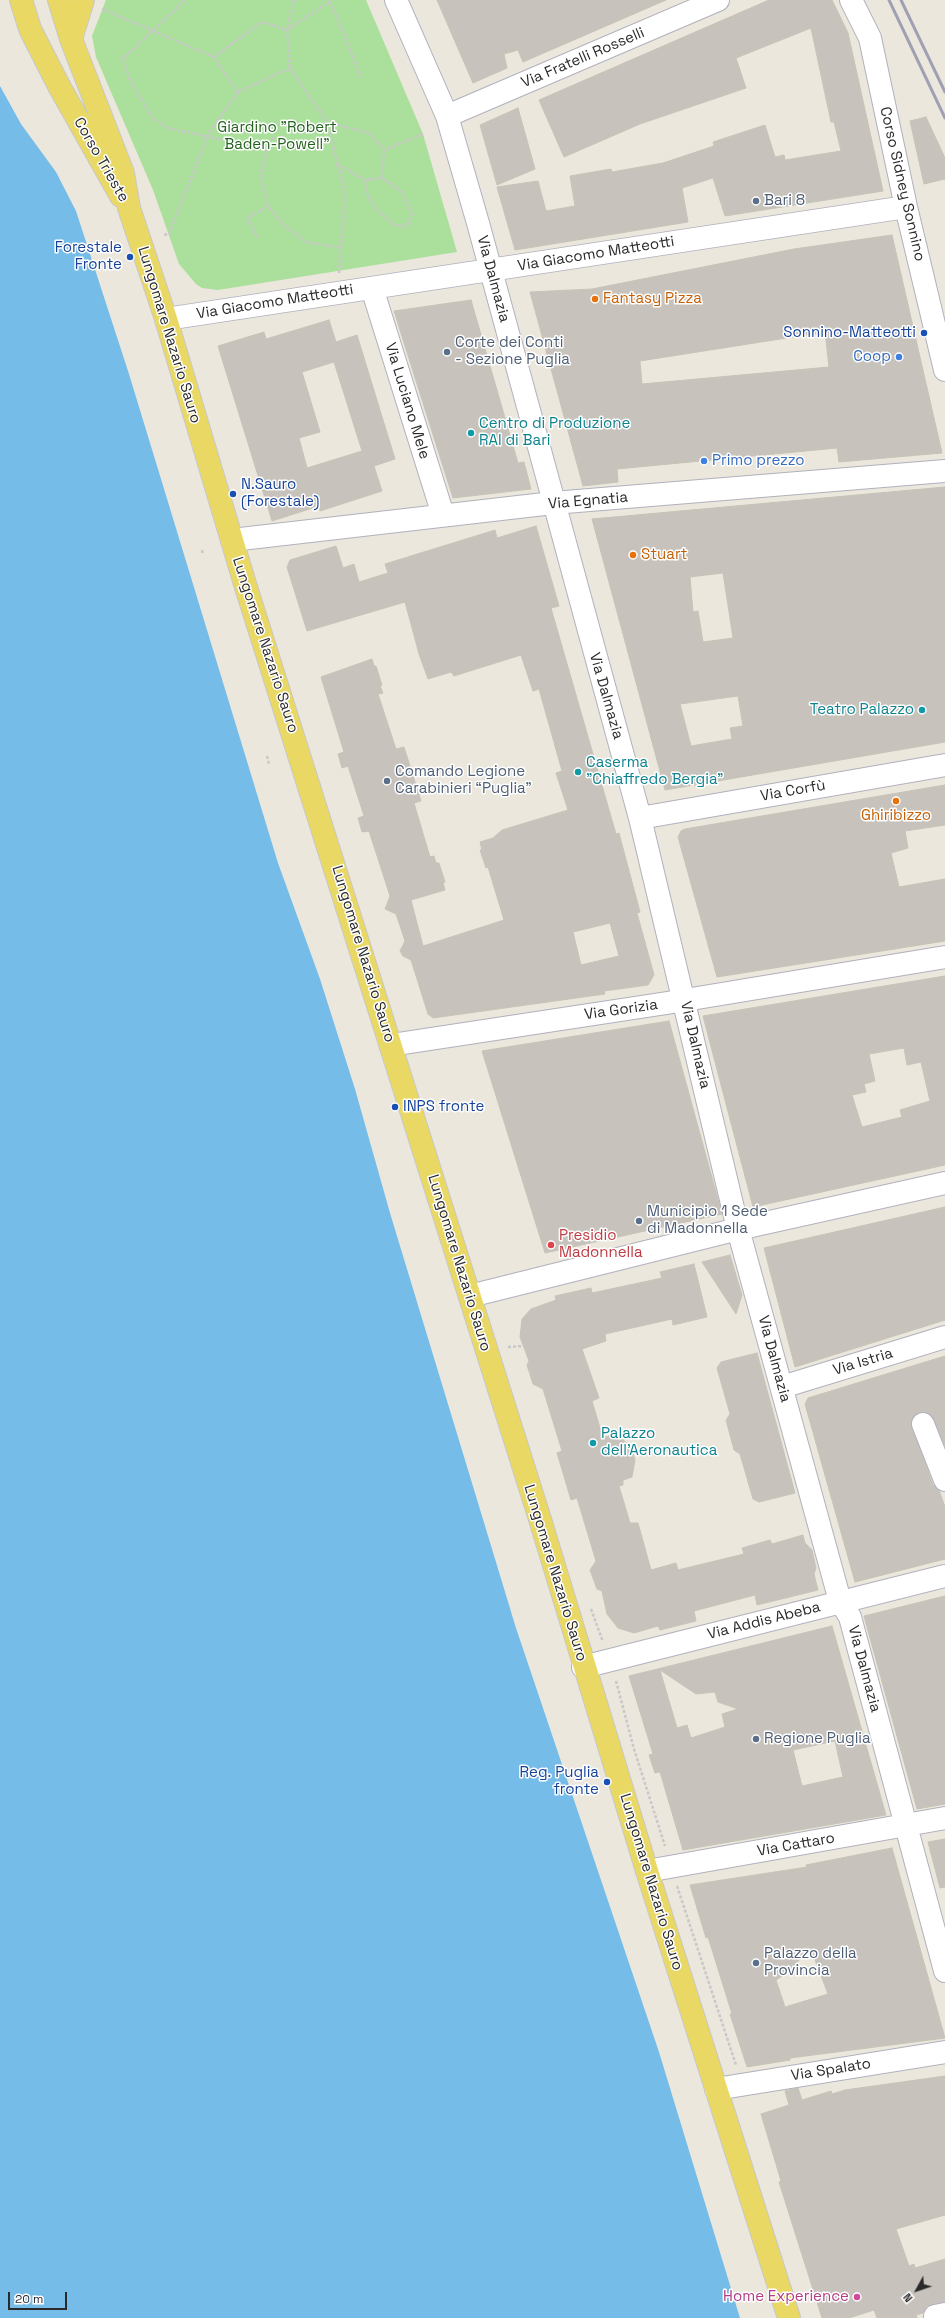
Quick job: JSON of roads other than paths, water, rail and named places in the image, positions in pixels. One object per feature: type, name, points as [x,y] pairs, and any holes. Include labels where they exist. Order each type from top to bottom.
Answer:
[{"type":"main road","name":"Corso Trieste","points":[[21,0],[30,29],[59,86],[109,177],[129,208]]},
{"type":"main road","name":"Corso Trieste","points":[[59,0],[71,39],[123,173],[129,208]]},
{"type":"main road","points":[[71,39],[90,3]]},
{"type":"main road","name":"Lungomare Nazario Sauro","points":[[129,208],[166,319],[232,540],[470,1296],[583,1667],[789,2318]]},
{"type":"street","name":"Via Dalmazia","points":[[396,0],[447,116],[491,270],[553,504],[640,818],[685,1000],[738,1229],[840,1601],[850,1617],[945,1972]]},
{"type":"street","name":"Via Fratelli Rosselli","points":[[447,116],[718,0]]},
{"type":"street","name":"Corso Sidney Sonnino","points":[[851,0],[870,38],[906,207],[945,367]]},
{"type":"street","name":"Via Giacomo Matteotti","points":[[166,319],[906,207]]},
{"type":"street","name":"Via Luciano Mele","points":[[372,288],[443,515]]},
{"type":"street","name":"Via Egnatia","points":[[232,540],[443,515],[553,504],[945,471]]},
{"type":"street","name":"Via Corfù","points":[[640,818],[945,765]]},
{"type":"street","name":"Via Gorizia","points":[[391,1045],[685,1000],[945,957]]},
{"type":"street","points":[[470,1296],[738,1229],[945,1183]]},
{"type":"street","name":"Via Istria","points":[[782,1387],[945,1337]]},
{"type":"street","points":[[923,1424],[944,1477]]},
{"type":"street","name":"Via Addis Abeba","points":[[583,1667],[840,1601],[945,1576]]},
{"type":"street","name":"Via Cattaro","points":[[647,1871],[945,1818]]},
{"type":"street","name":"Via Spalato","points":[[716,2089],[945,2052]]},
{"type":"water","points":[[0,86],[21,124],[56,172],[76,211],[129,374],[278,863],[320,979],[355,1089],[390,1213],[516,1628],[659,2052],[740,2318],[0,2318]]},
{"type":"railway","points":[[889,0],[945,118]]},
{"type":"railway","points":[[901,0],[945,92]]},
{"type":"place","name":"Bari 8","points":[[756,201]]},
{"type":"place","name":"Forestale Fronte","points":[[130,257]]},
{"type":"place","name":"Fantasy Pizza","points":[[595,299]]},
{"type":"place","name":"Sonnino-Matteotti","points":[[924,333]]},
{"type":"place","name":"Corte dei Conti - Sezione Puglia","points":[[447,352]]},
{"type":"place","name":"Coop","points":[[899,357]]},
{"type":"place","name":"Centro di Produzione RAI di Bari","points":[[471,433]]},
{"type":"place","name":"Primo prezzo","points":[[704,461]]},
{"type":"place","name":"N.Sauro (Forestale)","points":[[233,494]]},
{"type":"place","name":"Stuart","points":[[633,555]]},
{"type":"place","name":"Teatro Palazzo","points":[[922,710]]},
{"type":"place","name":"Caserma \"Chiaffredo Bergia\"","points":[[578,772]]},
{"type":"place","name":"Comando Legione Carabinieri “Puglia”","points":[[387,781]]},
{"type":"place","name":"Ghiribizzo","points":[[896,801]]},
{"type":"place","name":"INPS fronte","points":[[395,1107]]},
{"type":"place","name":"Municipio 1 Sede di Madonnella","points":[[639,1221]]},
{"type":"place","name":"Presidio Madonnella","points":[[551,1245]]},
{"type":"place","name":"Palazzo dell'Aeronautica","points":[[593,1443]]},
{"type":"place","name":"Regione Puglia","points":[[756,1739]]},
{"type":"place","name":"Reg. Puglia fronte","points":[[607,1782]]},
{"type":"place","name":"Palazzo della Provincia","points":[[756,1963]]},
{"type":"place","name":"Home Experience","points":[[857,2297]]},
{"type":"park label","name":"Giardino \"Robert Baden-Powell\"","points":[[277,136]]}]
